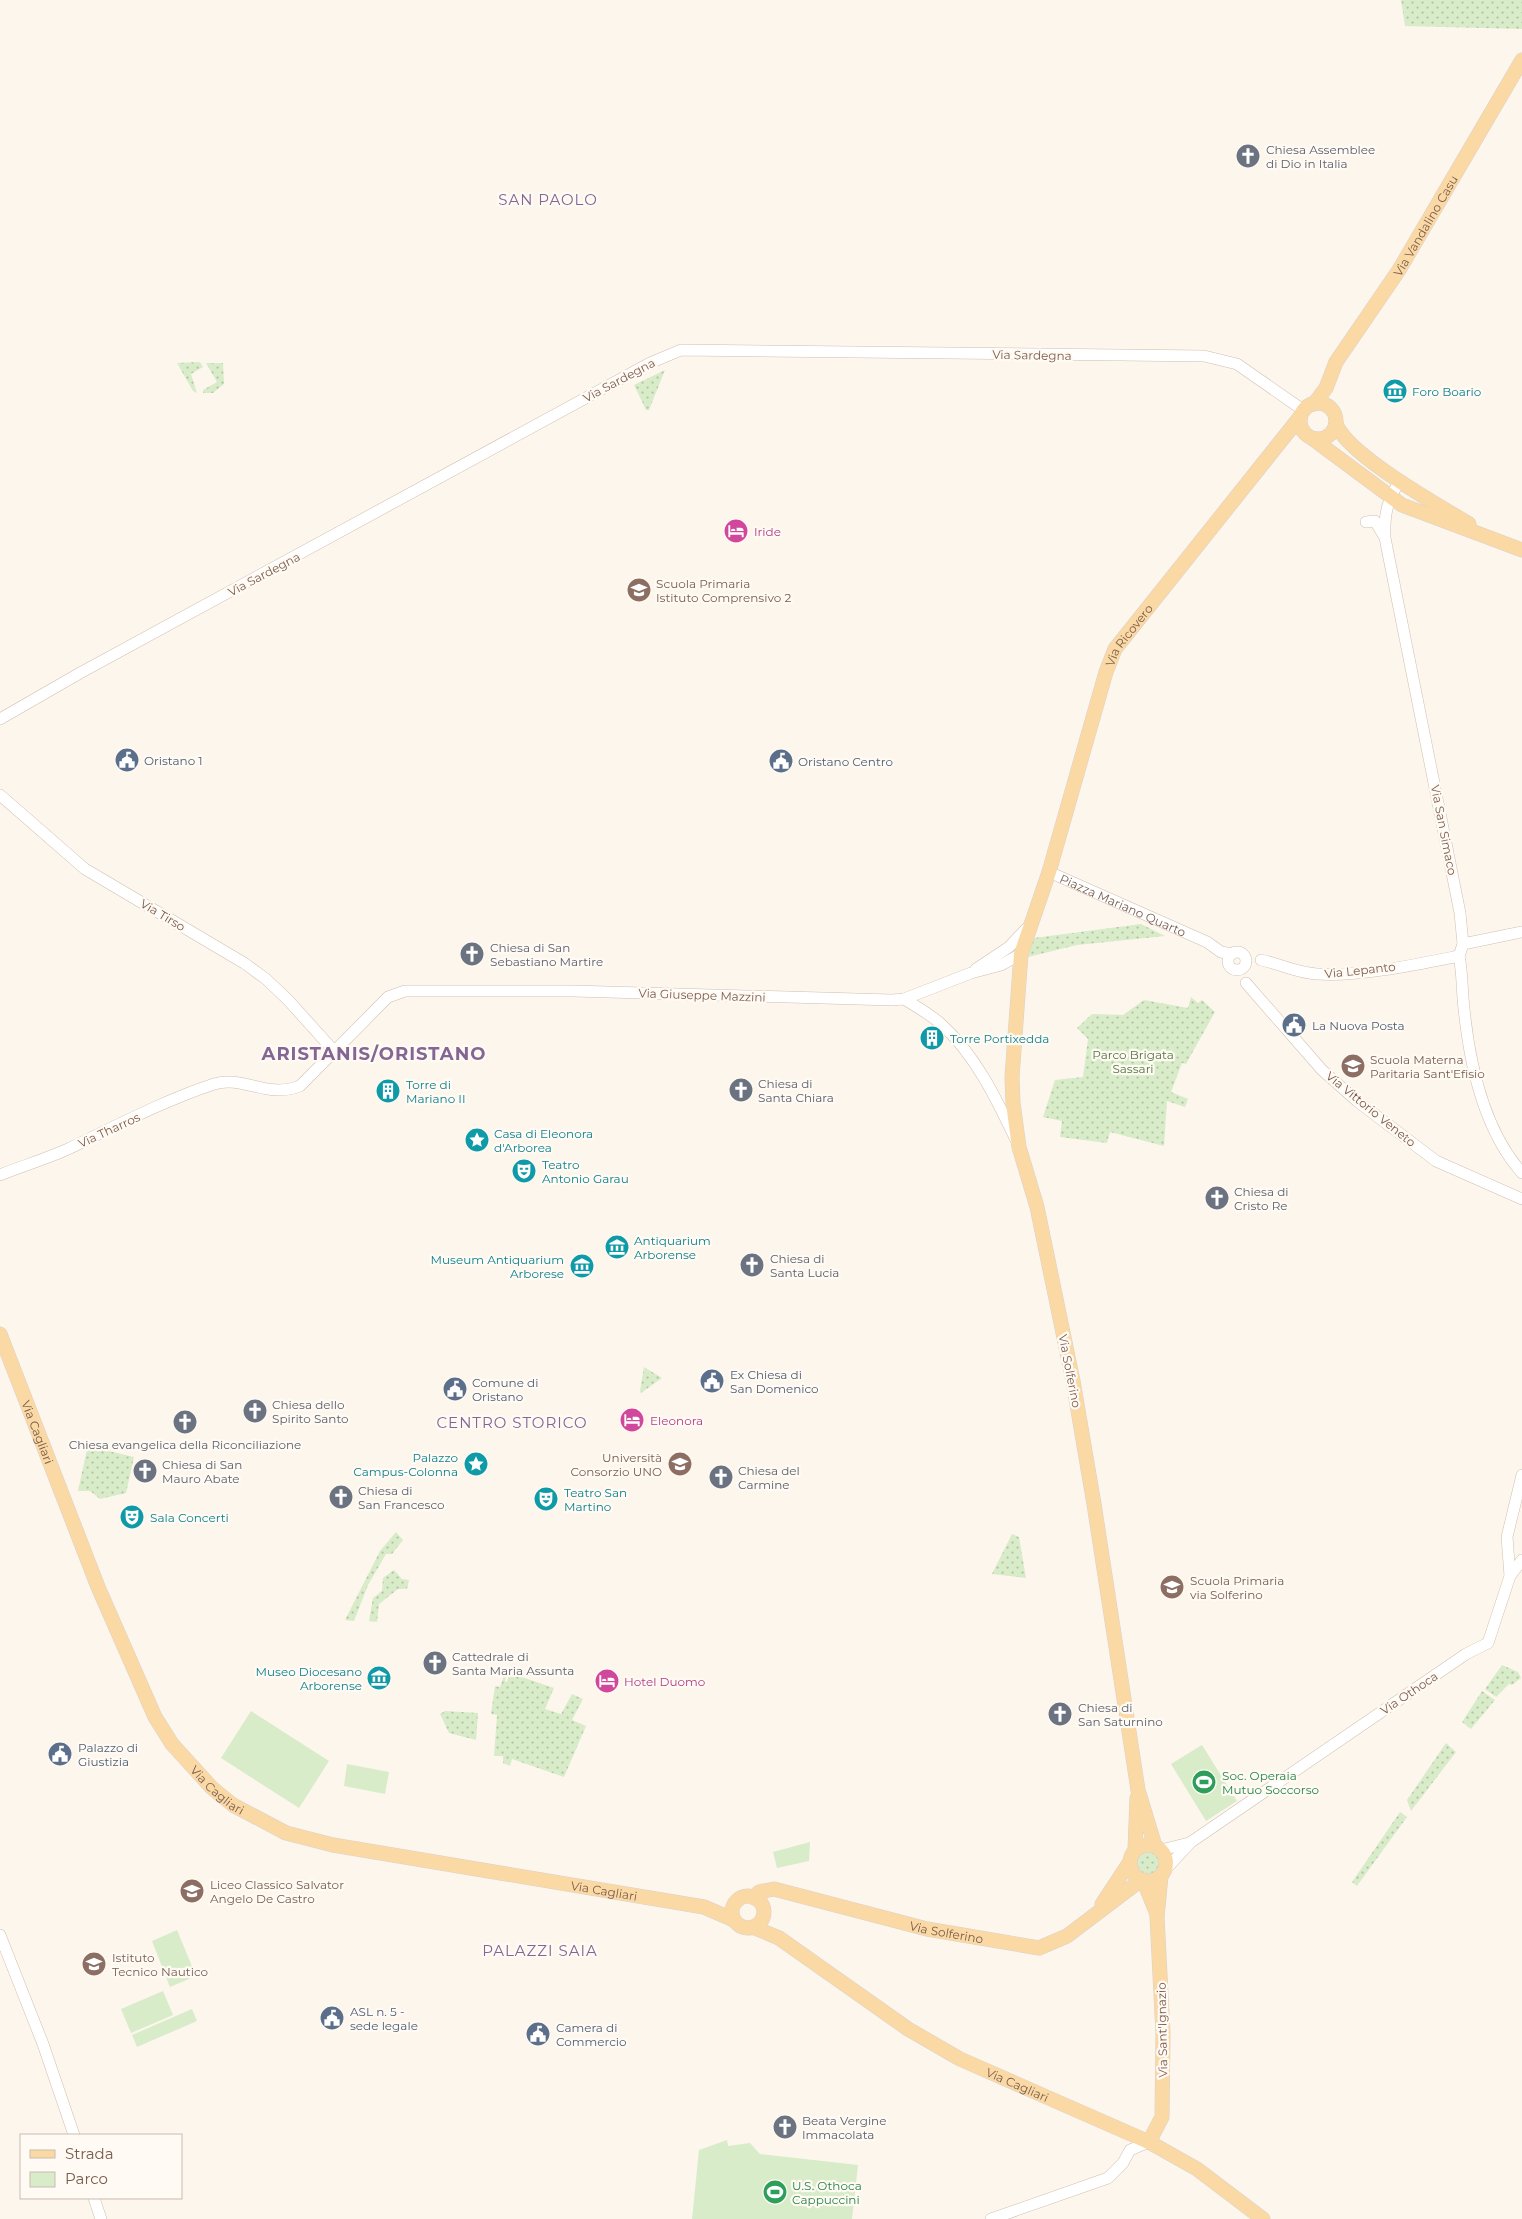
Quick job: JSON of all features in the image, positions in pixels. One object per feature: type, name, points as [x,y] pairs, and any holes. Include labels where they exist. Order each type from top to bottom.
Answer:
[{"type":"main road","name":"Via Vandalino Casu","points":[[1304,415],[1326,388],[1336,362],[1399,270],[1522,60]]},
{"type":"main road","name":"Via Vandalino Casu","points":[[1326,388],[1328,406]]},
{"type":"main road","points":[[1499,543],[1394,478],[1346,441],[1336,424],[1335,416],[1328,406],[1304,415],[1306,435],[1314,439],[1382,493],[1402,505],[1499,543],[1522,550]]},
{"type":"main road","name":"Via Ricovero","points":[[1049,872],[1106,672],[1115,650],[1304,415]]},
{"type":"main road","points":[[1314,439],[1328,437],[1336,424]]},
{"type":"main road","name":"Piazza Mariano Quarto","points":[[1021,954],[1049,872]]},
{"type":"main road","name":"Via Solferino","points":[[1021,954],[1012,1077],[1013,1103],[1019,1147],[1037,1207],[1073,1381],[1138,1790],[1158,1848]]},
{"type":"main road","name":"Via Cagliari","points":[[0,1334],[98,1587],[155,1717],[172,1744],[212,1788],[233,1805],[286,1832],[333,1845],[706,1908],[734,1920]]},
{"type":"main road","name":"Via Solferino","points":[[1097,1912],[1132,1856],[1138,1790]]},
{"type":"main road","points":[[1146,1845],[1158,1848],[1166,1859],[1163,1873],[1151,1881],[1142,1880],[1131,1871],[1132,1856],[1146,1845]]},
{"type":"main road","name":"Via Sant'Ignazio","points":[[1150,2142],[1162,2117],[1163,2033],[1158,1916],[1163,1873]]},
{"type":"main road","name":"Via Solferino","points":[[760,1906],[788,1893],[927,1930],[1039,1948],[1067,1936],[1142,1880]]},
{"type":"main road","name":"Via Sant'Ignazio","points":[[1142,1880],[1158,1916]]},
{"type":"main road","points":[[746,1897],[760,1906],[760,1921],[753,1927],[740,1926],[734,1920],[732,1910],[736,1902],[746,1897]]},
{"type":"main road","name":"Via Cagliari","points":[[706,1908],[736,1902]]},
{"type":"main road","name":"Via Cagliari","points":[[760,1906],[779,1938]]},
{"type":"main road","name":"Via Cagliari","points":[[753,1927],[779,1938],[908,2029],[960,2059],[1150,2142],[1197,2169],[1263,2219]]},
{"type":"street","name":"Via Sardegna","points":[[0,719],[80,673],[650,363],[681,350],[1204,356],[1237,364],[1304,415]]},
{"type":"street","name":"Via San Simaco","points":[[1394,478],[1382,493],[1384,538],[1452,871],[1463,944],[1459,956],[1463,976],[1463,998],[1479,1087],[1498,1141],[1522,1173]]},
{"type":"street","points":[[1366,522],[1375,521],[1384,538]]},
{"type":"street","name":"Via Tirso","points":[[0,795],[85,869],[244,963],[266,979],[334,1051]]},
{"type":"street","name":"Piazza Mariano Quarto","points":[[1049,872],[1207,942],[1235,961]]},
{"type":"street","name":"Via Giuseppe Mazzini","points":[[971,973],[1008,947],[1029,926]]},
{"type":"street","points":[[1463,944],[1522,932]]},
{"type":"street","name":"Via Giuseppe Mazzini","points":[[334,1051],[388,997],[405,991],[573,991],[892,1000],[904,999],[971,973],[1001,965],[1021,954]]},
{"type":"street","name":"Via Lepanto","points":[[1235,961],[1261,960],[1308,973],[1325,975],[1383,969],[1459,956]]},
{"type":"street","name":"Via Vittorio Veneto","points":[[1235,961],[1246,983],[1322,1070],[1357,1101],[1436,1161],[1522,1199]]},
{"type":"street","points":[[904,999],[941,1024],[975,1062],[997,1100],[1019,1147]]},
{"type":"street","name":"Via Tharros","points":[[0,1175],[64,1150],[171,1100],[217,1083],[240,1084],[271,1091],[283,1091],[300,1086],[334,1051]]},
{"type":"street","points":[[997,1100],[1013,1103]]},
{"type":"street","name":"Via Othoca","points":[[1163,1873],[1190,1843],[1466,1654],[1488,1642],[1510,1576],[1507,1537],[1522,1475]]},
{"type":"street","points":[[1510,1576],[1522,1560]]},
{"type":"street","name":"Via Othoca","points":[[1158,1848],[1190,1843]]},
{"type":"street","points":[[0,1936],[44,2044],[74,2134]]},
{"type":"street","points":[[991,2219],[1108,2178],[1123,2163],[1130,2150],[1150,2142]]},
{"type":"street","points":[[94,2199],[101,2219]]},
{"type":"green space","points":[[1401,0],[1522,0],[1522,29],[1405,26]]},
{"type":"green space","points":[[200,362],[203,367],[191,374],[197,393],[193,391],[177,363]]},
{"type":"green space","points":[[206,363],[223,363],[224,384],[213,393],[203,393],[203,390],[217,382]]},
{"type":"green space","points":[[665,370],[649,410],[646,410],[634,385]]},
{"type":"green space","points":[[1141,924],[1165,936],[1077,945],[1028,957],[1034,938]]},
{"type":"green space","name":"Parco Brigata Sassari","points":[[1191,997],[1198,1003],[1202,1000],[1215,1012],[1186,1064],[1182,1063],[1171,1092],[1188,1099],[1185,1107],[1167,1101],[1164,1146],[1110,1132],[1107,1143],[1060,1137],[1062,1121],[1043,1117],[1055,1080],[1083,1077],[1088,1039],[1077,1028],[1092,1014],[1123,1015],[1144,1000],[1188,1008]]},
{"type":"green space","points":[[644,1367],[662,1378],[641,1393],[640,1391]]},
{"type":"green space","points":[[92,1447],[134,1457],[126,1493],[100,1499],[90,1491],[78,1491],[87,1449]]},
{"type":"green space","points":[[396,1532],[403,1540],[392,1554],[386,1554],[368,1585],[354,1621],[345,1620],[380,1551]]},
{"type":"green space","points":[[1012,1534],[1019,1537],[1026,1578],[992,1574]]},
{"type":"green space","points":[[394,1570],[402,1579],[409,1580],[407,1589],[398,1589],[379,1604],[377,1622],[369,1621],[373,1598],[382,1591],[383,1578]]},
{"type":"green space","points":[[1502,1665],[1518,1672],[1521,1678],[1512,1685],[1509,1684],[1496,1697],[1485,1689]]},
{"type":"green space","points":[[510,1673],[554,1688],[545,1709],[561,1714],[572,1694],[583,1699],[572,1720],[586,1726],[564,1777],[512,1759],[510,1766],[503,1763],[503,1756],[494,1756],[497,1715],[491,1714],[495,1686],[500,1687],[504,1676],[507,1682]]},
{"type":"green space","points":[[1482,1691],[1495,1700],[1471,1729],[1462,1722]]},
{"type":"green space","points":[[251,1711],[329,1761],[299,1808],[221,1758]]},
{"type":"green space","points":[[445,1711],[478,1713],[476,1740],[449,1733],[440,1714]]},
{"type":"green space","points":[[1446,1743],[1456,1752],[1411,1811],[1407,1800]]},
{"type":"green space","name":"Soc. Operaia Mutuo Soccorso","points":[[1202,1745],[1237,1801],[1206,1821],[1171,1764]]},
{"type":"green space","points":[[347,1764],[389,1772],[385,1794],[344,1786]]},
{"type":"green space","points":[[1400,1812],[1407,1817],[1357,1886],[1352,1882]]},
{"type":"green space","points":[[810,1842],[809,1861],[777,1868],[773,1852]]},
{"type":"green space","points":[[1148,1848],[1154,1849],[1162,1857],[1162,1869],[1154,1877],[1148,1878],[1142,1877],[1134,1869],[1133,1863],[1134,1857],[1142,1849]]},
{"type":"green space","points":[[177,1930],[196,1976],[170,1987],[152,1941]]},
{"type":"green space","points":[[163,1991],[173,2015],[131,2033],[121,2009]]},
{"type":"green space","points":[[192,2009],[197,2021],[137,2047],[132,2035]]},
{"type":"green space","name":"U.S. Othoca Cappuccini","points":[[727,2140],[728,2146],[750,2143],[760,2154],[858,2165],[852,2219],[692,2219],[699,2150]]},
{"type":"place","name":"Chiesa Assemblee di Dio in Italia","points":[[1248,156]]},
{"type":"place","name":"Foro Boario","points":[[1395,391]]},
{"type":"place","name":"Iride","points":[[736,531]]},
{"type":"place","name":"Scuola Primaria Istituto Comprensivo 2","points":[[639,590]]},
{"type":"place","name":"Oristano 1","points":[[127,760]]},
{"type":"place","name":"Oristano Centro","points":[[781,761]]},
{"type":"place","name":"Chiesa di San Sebastiano Martire","points":[[472,954]]},
{"type":"place","name":"La Nuova Posta","points":[[1294,1025]]},
{"type":"place","name":"Torre Portixedda","points":[[932,1038]]},
{"type":"place","name":"Scuola Materna Paritaria Sant'Efisio","points":[[1353,1066]]},
{"type":"place","name":"Chiesa di Santa Chiara","points":[[741,1090]]},
{"type":"place","name":"Torre di Mariano II","points":[[388,1091]]},
{"type":"place","name":"Casa di Eleonora d'Arborea","points":[[477,1140]]},
{"type":"place","name":"Teatro Antonio Garau","points":[[524,1171]]},
{"type":"place","name":"Chiesa di Cristo Re","points":[[1217,1198]]},
{"type":"place","name":"Antiquarium Arborense","points":[[617,1247]]},
{"type":"place","name":"Chiesa di Santa Lucia","points":[[752,1265]]},
{"type":"place","name":"Museum Antiquarium Arborese","points":[[582,1266]]},
{"type":"place","name":"Ex Chiesa di San Domenico","points":[[712,1381]]},
{"type":"place","name":"Comune di Oristano","points":[[455,1389]]},
{"type":"place","name":"Chiesa dello Spirito Santo","points":[[255,1411]]},
{"type":"place","name":"Eleonora","points":[[632,1420]]},
{"type":"place","name":"Chiesa evangelica della Riconciliazione","points":[[185,1422]]},
{"type":"place","name":"Palazzo Campus-Colonna","points":[[476,1464]]},
{"type":"place","name":"Università Consorzio UNO","points":[[680,1464]]},
{"type":"place","name":"Chiesa di San Mauro Abate","points":[[145,1471]]},
{"type":"place","name":"Chiesa del Carmine","points":[[721,1477]]},
{"type":"place","name":"Chiesa di San Francesco","points":[[341,1497]]},
{"type":"place","name":"Teatro San Martino","points":[[546,1499]]},
{"type":"place","name":"Sala Concerti","points":[[132,1517]]},
{"type":"place","name":"Scuola Primaria via Solferino","points":[[1172,1587]]},
{"type":"place","name":"Cattedrale di Santa Maria Assunta","points":[[435,1663]]},
{"type":"place","name":"Museo Diocesano Arborense","points":[[379,1678]]},
{"type":"place","name":"Hotel Duomo","points":[[607,1681]]},
{"type":"place","name":"Chiesa di San Saturnino","points":[[1060,1714]]},
{"type":"place","name":"Palazzo di Giustizia","points":[[60,1754]]},
{"type":"place","name":"Soc. Operaia Mutuo Soccorso","points":[[1204,1782]]},
{"type":"place","name":"Liceo Classico Salvator Angelo De Castro","points":[[192,1891]]},
{"type":"place","name":"Istituto Tecnico Nautico","points":[[94,1964]]},
{"type":"place","name":"ASL n. 5 - sede legale","points":[[332,2018]]},
{"type":"place","name":"Camera di Commercio","points":[[538,2034]]},
{"type":"place","name":"Beata Vergine Immacolata","points":[[785,2127]]},
{"type":"place","name":"U.S. Othoca Cappuccini","points":[[775,2192]]},
{"type":"district","name":"SAN PAOLO","points":[[548,199]]},
{"type":"district","name":"ARISTANIS/ORISTANO","points":[[374,1054]]},
{"type":"district","name":"CENTRO STORICO","points":[[512,1422]]},
{"type":"district","name":"PALAZZI SAIA","points":[[540,1950]]}]
